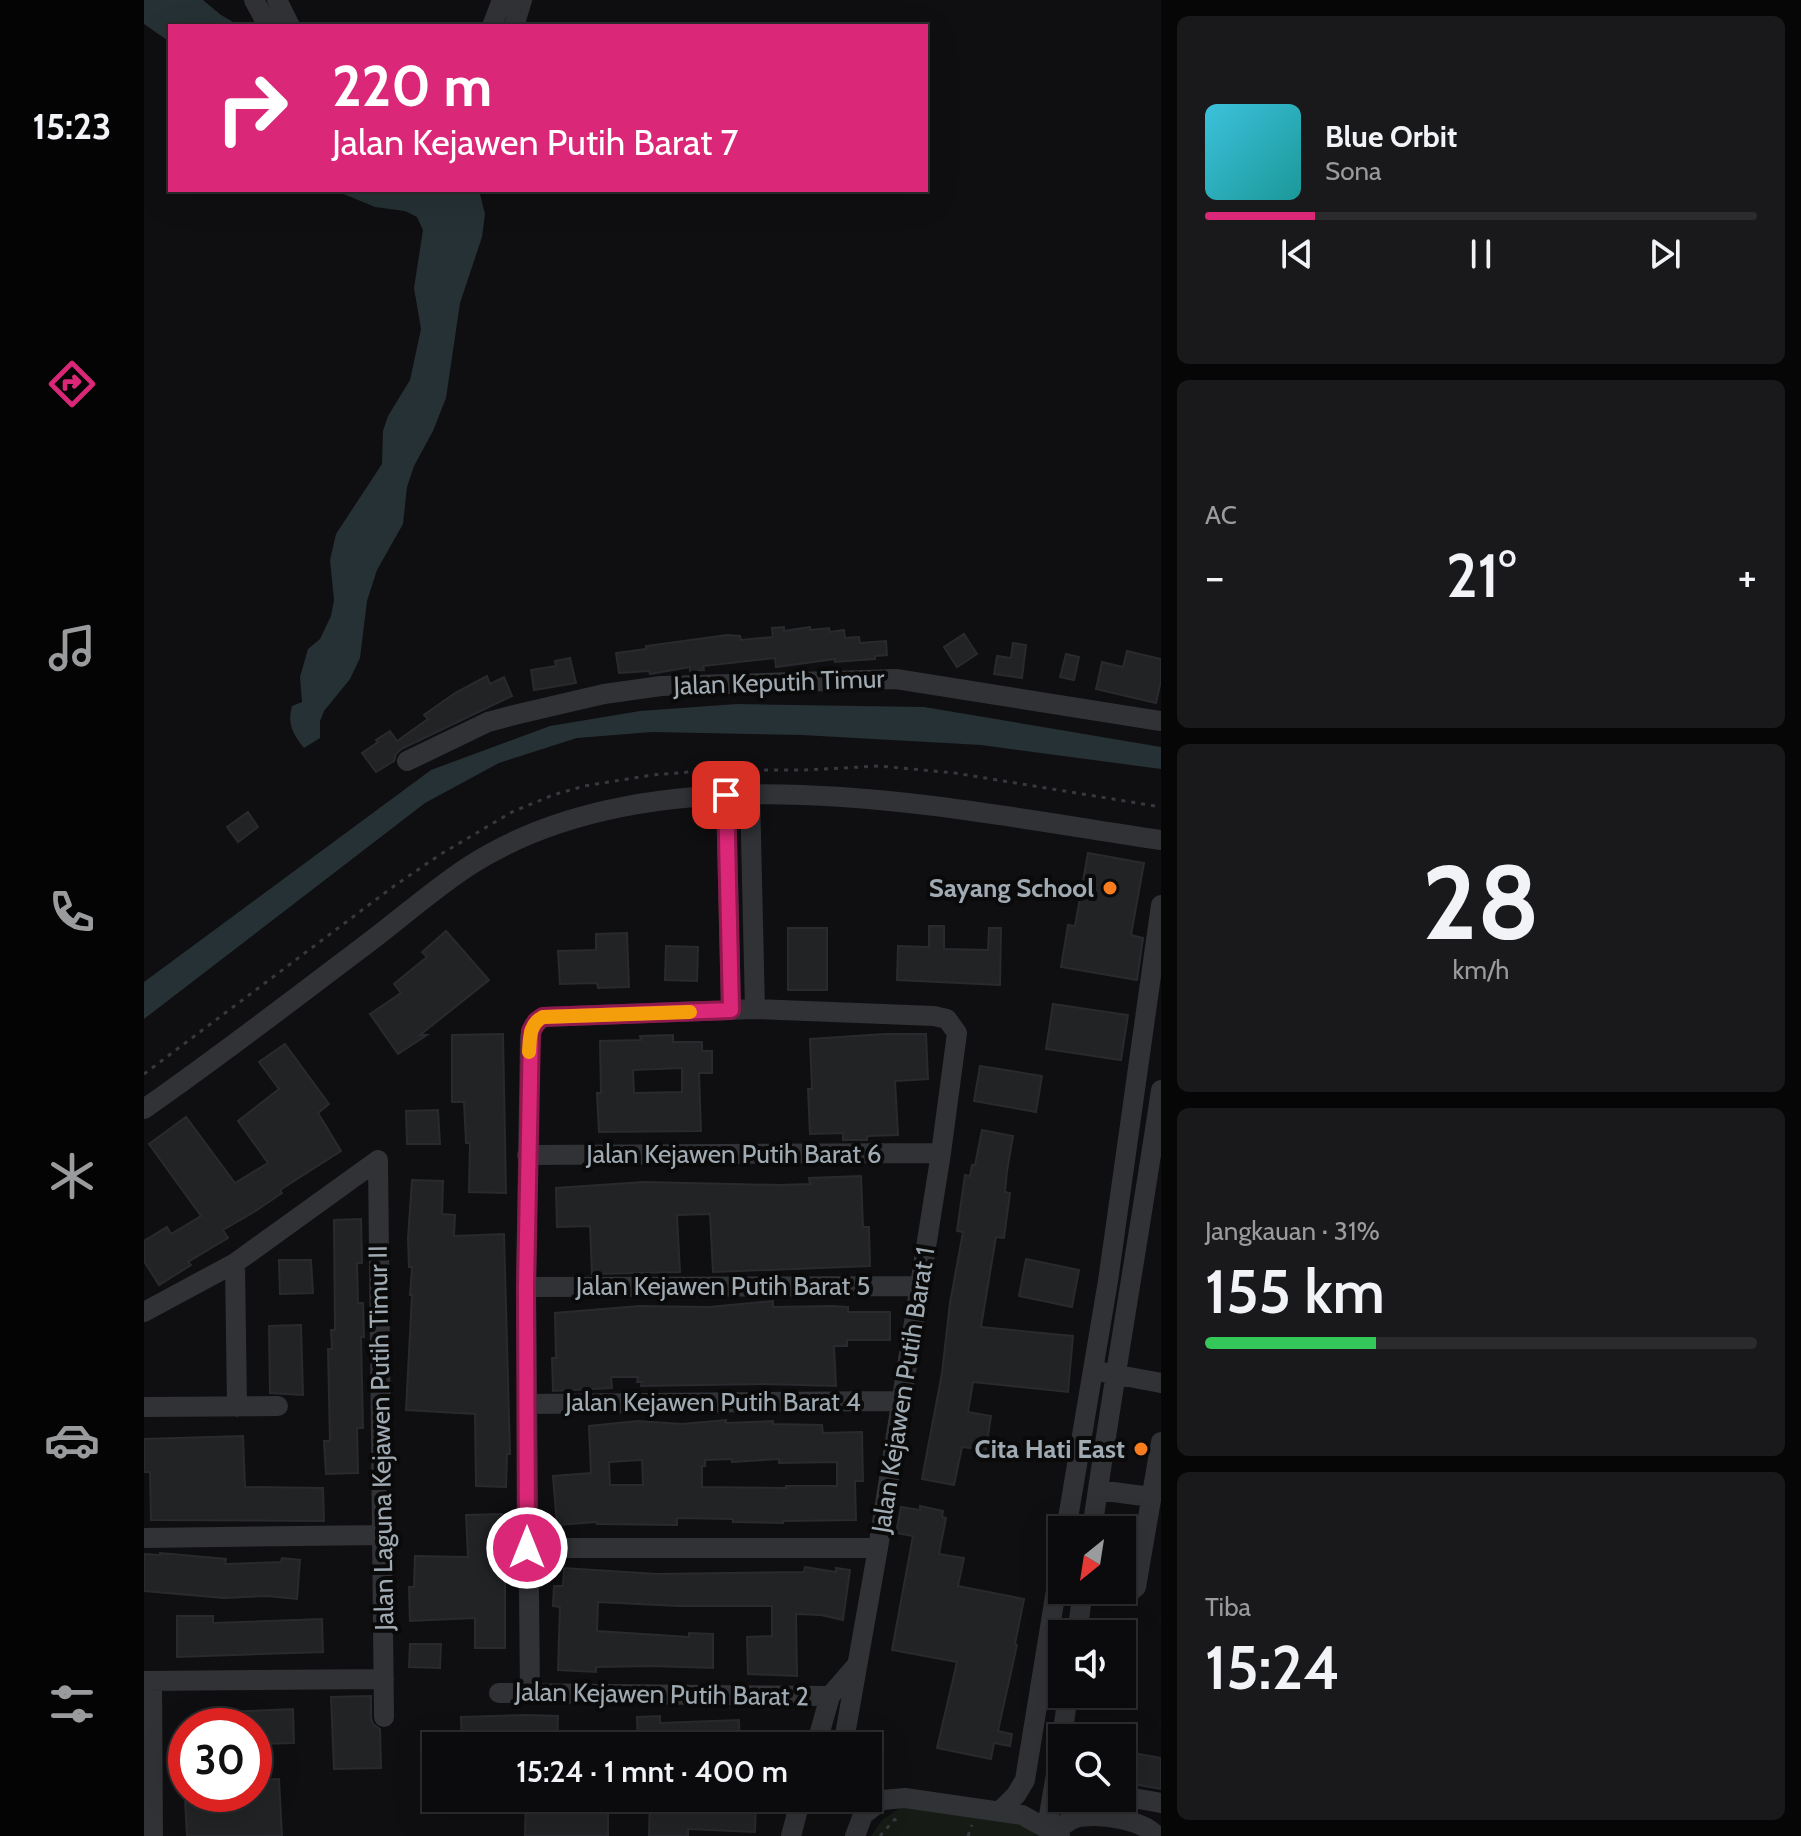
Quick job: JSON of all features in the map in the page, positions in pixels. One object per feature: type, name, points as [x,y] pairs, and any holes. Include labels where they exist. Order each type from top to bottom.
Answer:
[{"type":"street","points":[[254,0],[267,24]]},
{"type":"street","points":[[277,0],[289,24]]},
{"type":"street","points":[[493,24],[502,0]]},
{"type":"street","points":[[515,24],[522,0]]},
{"type":"street","name":"Jalan Keputih Timur","points":[[407,761],[488,722],[604,694],[676,685],[896,679],[1161,721]]},
{"type":"street","points":[[530,1693],[526,1287],[530,1037],[534,1025],[543,1017],[755,1009],[750,794]]},
{"type":"street","points":[[144,1109],[209,1064],[469,866],[537,831],[587,815],[648,801],[750,794],[899,802],[1161,840]]},
{"type":"street","points":[[726,795],[731,1010]]},
{"type":"street","points":[[1068,1516],[1093,1371],[1161,905]]},
{"type":"street","points":[[728,911],[752,910]]},
{"type":"street","name":"Jalan Kejawen Putih Barat 1","points":[[755,1009],[934,1016],[947,1019],[957,1033],[941,1153],[846,1732]]},
{"type":"street","points":[[1094,1516],[1161,1090]]},
{"type":"street","name":"Jalan Kejawen Putih Barat 6","points":[[527,1155],[941,1153]]},
{"type":"street","name":"Jalan Laguna Kejawen Putih Timur II","points":[[235,1263],[378,1160],[384,1717]]},
{"type":"street","points":[[144,1312],[235,1263],[237,1407]]},
{"type":"street","name":"Jalan Kejawen Putih Barat 5","points":[[526,1287],[919,1286]]},
{"type":"street","points":[[1093,1371],[1161,1383]]},
{"type":"street","name":"Jalan Kejawen Putih Barat 4","points":[[527,1404],[900,1401]]},
{"type":"street","points":[[144,1407],[278,1406]]},
{"type":"street","points":[[1084,1421],[1108,1423]]},
{"type":"street","points":[[1136,1540],[1151,1497],[1161,1442]]},
{"type":"street","points":[[1098,1490],[1151,1497]]},
{"type":"street","points":[[144,1538],[383,1535]]},
{"type":"street","points":[[527,1548],[878,1548]]},
{"type":"street","points":[[1000,1811],[1016,1795],[1025,1780],[1054,1604]]},
{"type":"street","name":"Jalan Kejawen Putih Barat 2","points":[[499,1693],[830,1696],[858,1663]]},
{"type":"street","points":[[153,1836],[148,1767],[148,1681],[384,1679]]},
{"type":"street","points":[[820,1732],[830,1696]]},
{"type":"street","points":[[882,1796],[1022,1815],[1054,1832]]},
{"type":"street","points":[[1136,1799],[1161,1803]]},
{"type":"street","points":[[791,1836],[797,1812]]},
{"type":"street","points":[[855,1836],[865,1812]]},
{"type":"street","points":[[1054,1832],[1056,1812]]},
{"type":"street","points":[[1054,1832],[1074,1819],[1094,1816],[1139,1823],[1151,1829],[1156,1836]]},
{"type":"street","points":[[1094,1816],[1105,1836]]},
{"type":"path","points":[[144,1074],[441,854],[512,812],[584,786],[683,772],[879,766],[955,773],[1161,807]]},
{"type":"shaded area","points":[[144,0],[203,0],[237,24],[168,24],[168,41],[144,24]]},
{"type":"shaded area","points":[[339,192],[480,192],[485,214],[482,237],[460,303],[446,398],[414,466],[407,487],[403,524],[377,570],[367,601],[360,658],[350,679],[324,711],[320,721],[320,738],[304,748],[292,728],[290,718],[292,706],[302,702],[300,677],[308,649],[320,639],[331,616],[334,600],[330,560],[336,534],[382,464],[383,431],[388,416],[410,380],[421,329],[414,288],[423,230],[417,217],[405,211],[375,207]]},
{"type":"shaded area","points":[[737,704],[924,707],[1161,747],[1161,769],[981,745],[802,735],[652,732],[577,738],[499,763],[425,803],[144,1019],[144,982],[431,770],[550,726],[640,711]]},
{"type":"shaded area","points":[[903,1806],[1009,1822],[1025,1827],[1038,1836],[871,1836],[882,1820]]},
{"type":"building","points":[[784,627],[784,631],[810,627],[810,630],[829,628],[830,632],[844,630],[845,638],[859,637],[860,643],[886,641],[887,655],[875,656],[875,659],[835,662],[835,659],[776,667],[775,658],[703,666],[704,670],[690,671],[690,667],[650,674],[649,671],[619,673],[616,653],[727,635],[740,636],[741,640],[773,637],[772,628]]},
{"type":"building","points":[[964,634],[977,654],[957,667],[944,647]]},
{"type":"building","points":[[1013,643],[1026,645],[1022,678],[994,674],[997,656],[1011,658]]},
{"type":"building","points":[[1127,651],[1161,659],[1161,681],[1156,703],[1096,689],[1102,662],[1123,667]]},
{"type":"building","points":[[1066,654],[1079,657],[1074,680],[1060,677]]},
{"type":"building","points":[[570,658],[576,683],[534,690],[531,670],[556,666],[555,661]]},
{"type":"building","points":[[487,676],[490,684],[504,677],[512,696],[401,749],[394,761],[376,772],[362,753],[390,731],[397,741],[428,719],[424,715]]},
{"type":"building","points":[[248,812],[258,827],[238,842],[227,827]]},
{"type":"building","points":[[1088,853],[1144,863],[1131,935],[1143,938],[1137,980],[1061,967],[1068,925],[1075,926]]},
{"type":"building","points":[[929,926],[944,926],[944,949],[988,950],[989,928],[1001,928],[1000,985],[897,980],[898,946],[929,947]]},
{"type":"building","points":[[788,928],[827,928],[827,990],[788,990]]},
{"type":"building","points":[[446,931],[489,980],[420,1035],[427,1035],[398,1054],[370,1014],[401,993],[394,984],[427,957],[422,952]]},
{"type":"building","points":[[627,933],[629,987],[598,988],[597,983],[560,984],[558,951],[596,950],[596,934]]},
{"type":"building","points":[[666,946],[698,947],[697,981],[665,980]]},
{"type":"building","points":[[1053,1004],[1128,1015],[1121,1060],[1046,1049]]},
{"type":"building","points":[[503,1034],[506,1193],[469,1192],[470,1143],[466,1143],[464,1102],[452,1102],[452,1035]]},
{"type":"building","points":[[926,1034],[928,1079],[895,1081],[898,1135],[843,1140],[843,1133],[810,1134],[810,1039]]},
{"type":"building","points":[[673,1035],[673,1042],[702,1042],[702,1051],[712,1051],[712,1073],[699,1073],[701,1131],[599,1132],[597,1093],[601,1093],[600,1041],[641,1040],[640,1036]],"holes":[[[682,1068],[682,1092],[634,1093],[633,1070]]]},
{"type":"building","points":[[285,1044],[329,1104],[318,1113],[341,1151],[223,1230],[228,1238],[188,1262],[191,1265],[159,1285],[144,1261],[144,1241],[167,1227],[171,1234],[201,1216],[149,1144],[186,1117],[235,1183],[268,1163],[238,1121],[279,1089],[259,1062]]},
{"type":"building","points":[[980,1066],[1042,1076],[1036,1112],[974,1101]]},
{"type":"building","points":[[438,1110],[440,1144],[407,1144],[406,1111]]},
{"type":"building","points":[[982,1130],[1013,1136],[1005,1192],[1010,1193],[1004,1238],[996,1237],[981,1327],[1073,1336],[1068,1392],[973,1382],[968,1412],[991,1416],[986,1450],[962,1447],[954,1485],[922,1479],[963,1232],[957,1231],[965,1175],[970,1176],[972,1165],[975,1165]]},
{"type":"building","points":[[861,1176],[863,1227],[869,1227],[870,1266],[713,1272],[710,1214],[677,1215],[680,1272],[592,1274],[590,1226],[557,1227],[556,1188],[644,1182],[810,1184],[809,1178]]},
{"type":"building","points":[[412,1180],[443,1181],[442,1214],[455,1215],[454,1236],[504,1234],[510,1454],[507,1454],[506,1487],[476,1486],[475,1414],[406,1410],[412,1295],[408,1238]]},
{"type":"building","points":[[361,1219],[362,1263],[357,1263],[358,1303],[363,1303],[363,1428],[357,1428],[358,1473],[326,1474],[324,1441],[330,1441],[328,1349],[332,1349],[331,1330],[335,1330],[334,1220]]},
{"type":"building","points":[[1026,1259],[1079,1270],[1072,1307],[1019,1296]]},
{"type":"building","points":[[279,1260],[311,1260],[313,1293],[280,1294]]},
{"type":"building","points":[[773,1301],[773,1307],[832,1306],[848,1307],[848,1312],[890,1312],[890,1340],[847,1340],[847,1346],[834,1346],[836,1386],[641,1386],[642,1382],[637,1382],[638,1377],[611,1377],[612,1388],[553,1391],[555,1313],[639,1306],[709,1307]]},
{"type":"building","points":[[301,1325],[303,1395],[270,1393],[269,1326]]},
{"type":"building","points":[[726,1420],[726,1423],[773,1421],[773,1424],[822,1425],[823,1433],[862,1432],[863,1481],[855,1481],[856,1520],[783,1523],[677,1518],[677,1525],[596,1522],[557,1525],[553,1476],[591,1473],[589,1426],[638,1421],[682,1424]],"holes":[[[732,1459],[732,1462],[779,1459],[779,1463],[837,1462],[837,1486],[702,1487],[705,1460]],[[642,1460],[643,1485],[610,1485],[609,1462]]]},
{"type":"building","points":[[243,1436],[245,1487],[323,1488],[324,1521],[151,1520],[150,1472],[144,1472],[144,1439]]},
{"type":"building","points":[[920,1506],[943,1511],[942,1517],[946,1518],[939,1554],[964,1558],[958,1586],[1024,1599],[998,1731],[1012,1734],[1010,1746],[994,1743],[991,1759],[937,1748],[957,1662],[892,1650],[913,1536],[896,1533],[901,1507],[920,1510]]},
{"type":"building","points":[[502,1514],[505,1648],[475,1648],[475,1618],[410,1621],[409,1587],[414,1587],[415,1556],[468,1557],[466,1515]]},
{"type":"building","points":[[144,1554],[226,1559],[225,1564],[281,1562],[282,1558],[300,1560],[297,1599],[267,1596],[224,1598],[144,1591]]},
{"type":"building","points":[[805,1567],[836,1572],[836,1568],[850,1570],[843,1620],[796,1614],[797,1676],[748,1674],[747,1637],[772,1636],[772,1606],[598,1602],[597,1631],[689,1637],[689,1633],[713,1634],[713,1668],[652,1666],[596,1667],[596,1672],[558,1670],[560,1607],[553,1606],[554,1586],[563,1586],[564,1568],[657,1574],[804,1572]]},
{"type":"building","points":[[177,1616],[213,1616],[213,1623],[322,1619],[323,1652],[177,1657]]},
{"type":"building","points":[[410,1644],[441,1644],[440,1668],[409,1667]]},
{"type":"building","points":[[371,1696],[371,1718],[380,1729],[381,1768],[334,1769],[331,1697]]},
{"type":"building","points":[[293,1709],[294,1743],[272,1744],[272,1710]]},
{"type":"building","points":[[558,1716],[557,1732],[462,1732],[461,1717]]},
{"type":"building","points":[[660,1716],[660,1723],[739,1720],[739,1732],[638,1732],[637,1717]]},
{"type":"building","points":[[1136,1754],[1161,1758],[1161,1789],[1136,1785]]},
{"type":"building","points":[[272,1779],[279,1779],[282,1836],[187,1836],[186,1812],[272,1812]]},
{"type":"building","points":[[526,1812],[608,1812],[608,1836],[525,1836]]},
{"type":"building","points":[[650,1812],[756,1812],[755,1832],[688,1829],[688,1836],[649,1836]]},
{"type":"slow traffic","points":[[529,1052],[531,1031],[543,1017],[690,1012]]},
{"type":"place","name":"Sayang School","points":[[1110,888]]},
{"type":"place","name":"Cita Hati East","points":[[1141,1449]]},
{"type":"route","points":[[527,1548],[527,1155],[531,1031],[543,1017],[731,1010],[726,795]]}]
